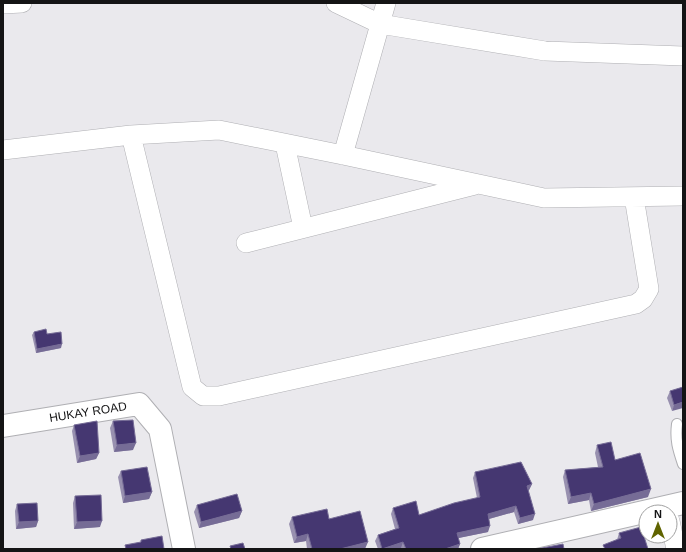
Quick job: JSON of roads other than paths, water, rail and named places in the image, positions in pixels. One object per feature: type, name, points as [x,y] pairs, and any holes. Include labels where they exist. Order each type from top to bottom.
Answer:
[{"type":"street","points":[[3,4],[22,3]]},
{"type":"street","points":[[336,3],[380,24],[545,51],[683,56]]},
{"type":"street","points":[[343,155],[386,3]]},
{"type":"street","points":[[3,150],[131,135],[219,130],[544,198],[683,196]]},
{"type":"street","points":[[131,135],[192,387],[203,396],[219,396],[636,304],[643,299],[649,289],[634,197]]},
{"type":"street","points":[[285,144],[303,228]]},
{"type":"street","points":[[246,243],[480,184]]},
{"type":"street","name":"HUKAY ROAD","points":[[3,426],[138,404],[160,429],[184,549]]},
{"type":"street","points":[[482,549],[638,518]]},
{"type":"lane","points":[[677,424],[677,448],[683,464]]}]
